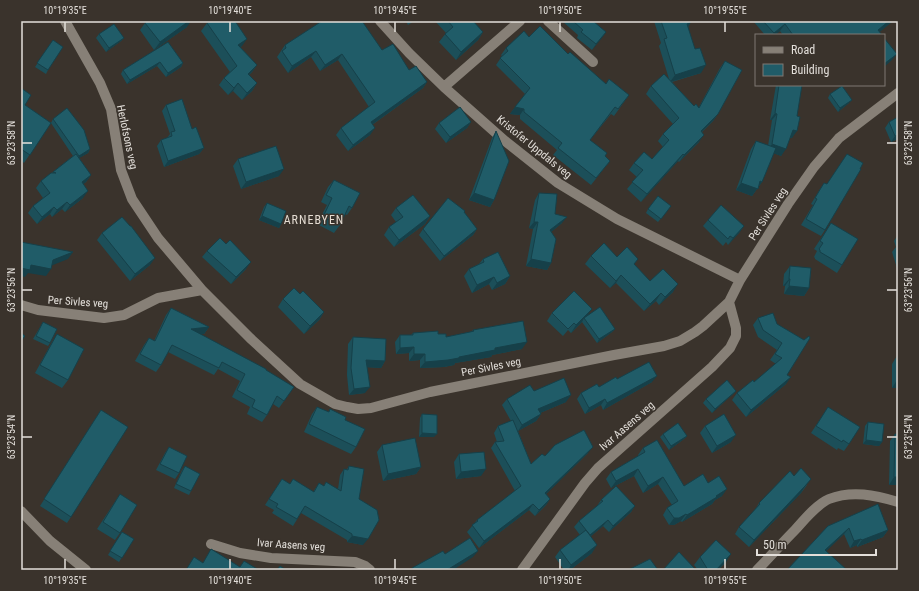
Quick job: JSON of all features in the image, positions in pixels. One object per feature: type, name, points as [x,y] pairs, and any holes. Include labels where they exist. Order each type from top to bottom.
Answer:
[{"type":"street","name":"Herlofsons veg","points":[[65,21],[100,82],[111,109],[121,170],[132,199],[158,238],[202,290]]},
{"type":"street","name":"Kristofer Uppdals veg","points":[[380,21],[409,53],[444,87],[505,141],[558,184],[618,219],[740,280]]},
{"type":"street","points":[[444,87],[520,21]]},
{"type":"street","points":[[548,21],[594,62]]},
{"type":"street","name":"Per Sivles veg","points":[[21,305],[38,310],[104,318],[124,315],[158,298],[202,290],[250,338],[300,384],[335,404],[358,409],[376,406],[430,392],[664,346],[680,341],[695,332],[728,302],[740,280],[788,204],[814,167],[839,138],[898,93]]},
{"type":"street","name":"Ivar Aasens veg","points":[[522,570],[585,483],[598,468],[712,367],[730,348],[736,336],[736,328],[728,302]]},
{"type":"street","points":[[757,570],[809,514],[828,500],[844,495],[861,494],[898,502]]},
{"type":"street","points":[[21,511],[50,541],[86,570]]},
{"type":"street","name":"Ivar Aasens veg","points":[[211,544],[240,553],[271,558],[355,562],[370,570]]},
{"type":"building","points":[[147,21],[189,21],[160,42],[145,23]]},
{"type":"building","points":[[210,21],[235,21],[247,39],[238,45],[257,65],[248,74],[257,83],[247,93],[238,83],[234,88],[224,78],[237,66],[207,23]]},
{"type":"building","points":[[322,21],[362,21],[382,50],[393,44],[409,70],[416,66],[427,82],[371,122],[375,128],[353,145],[341,128],[375,102],[342,54],[325,65],[316,51],[292,66],[282,51],[286,48],[285,45]]},
{"type":"building","points":[[448,21],[473,21],[483,32],[461,52],[445,34],[453,27]]},
{"type":"building","points":[[573,21],[593,21],[606,32],[596,44],[581,32],[583,30]]},
{"type":"building","points":[[661,21],[691,21],[687,24],[695,49],[700,48],[706,65],[675,75],[664,39],[667,38]]},
{"type":"building","points":[[763,21],[889,21],[878,30],[881,34],[792,34],[785,24],[774,33]]},
{"type":"building","points":[[114,24],[124,38],[109,48],[99,34]]},
{"type":"building","points":[[540,26],[568,54],[570,52],[606,84],[609,79],[629,95],[618,109],[615,107],[590,140],[607,153],[605,156],[610,161],[596,178],[558,148],[562,143],[524,112],[524,109],[515,107],[530,88],[500,58],[508,51],[506,48],[524,31],[529,37]]},
{"type":"building","points":[[885,39],[897,54],[885,63]]},
{"type":"building","points":[[53,40],[63,47],[48,70],[37,63]]},
{"type":"building","points":[[168,42],[183,63],[168,73],[160,62],[130,80],[123,70]]},
{"type":"building","points":[[725,61],[742,70],[718,114],[701,131],[704,135],[684,155],[683,154],[647,194],[632,182],[643,170],[634,163],[644,152],[652,159],[669,140],[663,134],[679,118],[651,86],[664,74],[694,106],[696,104],[699,108]]},
{"type":"building","points":[[779,86],[802,86],[797,116],[800,117],[797,131],[793,130],[786,149],[772,144],[777,114],[775,113]]},
{"type":"building","points":[[842,86],[852,100],[840,108],[830,94]]},
{"type":"building","points":[[21,88],[31,95],[25,105],[51,123],[30,155],[21,149]]},
{"type":"building","points":[[182,99],[192,129],[196,127],[204,148],[168,161],[161,140],[172,136],[171,132],[175,131],[166,105]]},
{"type":"building","points":[[460,107],[471,122],[450,137],[439,123]]},
{"type":"building","points":[[67,108],[84,130],[90,149],[79,156],[53,119]]},
{"type":"building","points":[[898,117],[898,135],[895,136],[889,122]]},
{"type":"building","points":[[496,131],[509,161],[494,200],[474,193]]},
{"type":"building","points":[[756,141],[776,148],[762,182],[760,181],[758,189],[741,183]]},
{"type":"building","points":[[276,146],[284,169],[246,182],[238,159]]},
{"type":"building","points":[[76,154],[91,175],[82,182],[88,191],[70,205],[67,202],[57,210],[54,207],[42,217],[33,206],[50,193],[41,181],[51,173],[56,173],[53,172]]},
{"type":"building","points":[[847,154],[863,163],[861,169],[825,230],[806,219],[817,199],[815,198],[824,183],[827,184]]},
{"type":"building","points":[[334,180],[360,193],[352,208],[349,206],[340,225],[323,217],[332,198],[326,195]]},
{"type":"building","points":[[539,193],[557,194],[555,214],[567,217],[550,230],[556,239],[551,263],[531,259],[538,222],[534,222]]},
{"type":"building","points":[[413,195],[430,216],[399,240],[389,227],[403,217],[396,208]]},
{"type":"building","points":[[658,196],[671,206],[661,219],[648,209]]},
{"type":"building","points":[[448,198],[465,211],[464,212],[477,229],[444,256],[423,229]]},
{"type":"building","points":[[267,203],[286,211],[281,224],[262,216]]},
{"type":"building","points":[[721,205],[744,226],[733,238],[730,236],[728,239],[708,220]]},
{"type":"building","points":[[122,217],[131,226],[155,258],[135,274],[102,233]]},
{"type":"building","points":[[831,223],[858,239],[842,265],[820,252],[819,249],[823,243],[820,241]]},
{"type":"building","points":[[220,238],[226,244],[230,240],[251,262],[236,277],[207,251]]},
{"type":"building","points":[[21,242],[73,252],[53,260],[51,269],[31,265],[30,270],[21,268]]},
{"type":"building","points":[[604,243],[617,257],[627,247],[638,259],[634,264],[650,281],[663,269],[678,284],[665,297],[661,293],[650,304],[621,275],[616,281],[591,256]]},
{"type":"building","points":[[498,252],[510,276],[497,283],[494,277],[477,285],[469,269],[484,262],[483,259]]},
{"type":"building","points":[[790,266],[811,268],[809,288],[789,286]]},
{"type":"building","points":[[294,288],[300,294],[303,291],[324,312],[310,326],[283,299]]},
{"type":"building","points":[[574,291],[592,309],[576,325],[574,323],[568,329],[552,313]]},
{"type":"building","points":[[600,307],[615,329],[599,339],[584,318]]},
{"type":"building","points":[[171,308],[209,327],[191,329],[266,369],[294,387],[284,401],[277,396],[267,415],[252,407],[255,400],[237,390],[245,374],[222,362],[219,368],[172,345],[161,365],[140,354],[149,338],[155,341]]},
{"type":"building","points":[[773,313],[777,324],[804,340],[809,336],[810,338],[787,375],[791,377],[751,410],[737,393],[753,380],[754,382],[782,358],[775,354],[782,343],[763,330],[758,318]]},
{"type":"building","points":[[523,321],[527,342],[495,348],[495,350],[459,358],[425,362],[425,354],[414,354],[414,347],[400,348],[400,335],[413,335],[413,333],[438,331],[438,334],[446,334],[446,337],[474,331],[473,330]]},
{"type":"building","points":[[43,322],[57,329],[50,343],[36,336]]},
{"type":"building","points":[[21,333],[25,336],[21,341]]},
{"type":"building","points":[[57,334],[84,349],[68,380],[40,365]]},
{"type":"building","points":[[353,337],[386,339],[385,361],[366,360],[370,387],[354,389],[351,368]]},
{"type":"building","points":[[898,356],[898,380],[897,380]]},
{"type":"building","points":[[649,362],[657,376],[607,403],[605,399],[589,408],[581,393],[597,384],[599,387],[616,377],[617,379]]},
{"type":"building","points":[[564,378],[571,395],[538,409],[541,414],[522,425],[507,399],[530,385],[534,391]]},
{"type":"building","points":[[727,380],[736,391],[715,409],[706,399]]},
{"type":"building","points":[[317,407],[329,412],[330,409],[346,417],[345,420],[365,429],[356,447],[309,424]]},
{"type":"building","points":[[828,407],[860,427],[849,444],[843,440],[842,442],[816,426]]},
{"type":"building","points":[[101,410],[128,427],[71,517],[44,499]]},
{"type":"building","points":[[422,414],[437,415],[437,434],[422,433]]},
{"type":"building","points":[[724,414],[736,435],[717,446],[705,426]]},
{"type":"building","points":[[513,420],[531,464],[542,454],[545,456],[555,445],[584,430],[593,447],[545,493],[550,499],[539,510],[533,504],[484,541],[472,525],[521,486],[495,442],[504,441],[498,426]]},
{"type":"building","points":[[868,422],[884,424],[882,442],[866,440]]},
{"type":"building","points":[[678,423],[687,436],[671,446],[663,434]]},
{"type":"building","points":[[895,434],[898,434],[898,477],[894,477]]},
{"type":"building","points":[[415,438],[421,467],[388,474],[382,445]]},
{"type":"building","points":[[657,440],[684,486],[703,474],[708,483],[719,476],[727,489],[716,496],[717,497],[687,515],[674,518],[667,508],[678,501],[663,477],[648,486],[638,469],[616,481],[611,472],[645,452],[643,448]]},
{"type":"building","points":[[169,447],[187,456],[179,473],[160,464]]},
{"type":"building","points":[[484,452],[486,469],[461,472],[459,454]]},
{"type":"building","points":[[185,466],[200,474],[191,491],[176,484]]},
{"type":"building","points":[[349,466],[364,469],[359,499],[377,510],[379,520],[368,539],[352,536],[352,534],[305,506],[297,519],[276,507],[278,504],[269,499],[282,479],[290,484],[293,479],[314,492],[319,483],[324,486],[326,482],[341,491],[344,469],[348,470]]},
{"type":"building","points":[[801,468],[811,479],[754,540],[739,527],[760,504],[759,503],[790,471],[794,476]]},
{"type":"building","points":[[616,486],[635,506],[613,526],[608,520],[590,535],[579,521],[603,501],[601,500]]},
{"type":"building","points":[[120,494],[137,505],[120,533],[103,522]]},
{"type":"building","points":[[878,504],[888,530],[862,540],[854,541],[849,528],[825,550],[847,570],[787,570],[828,526]]},
{"type":"building","points":[[586,530],[597,545],[571,565],[560,550]]},
{"type":"building","points":[[122,532],[134,539],[122,558],[110,551]]},
{"type":"building","points":[[470,538],[478,551],[447,570],[413,570],[412,568],[443,551],[445,554]]},
{"type":"building","points":[[716,540],[731,554],[716,570],[708,570],[700,557]]},
{"type":"building","points":[[211,549],[240,567],[244,561],[259,570],[186,570],[194,557],[203,563]]},
{"type":"building","points":[[679,552],[696,570],[663,570]]},
{"type":"building","points":[[650,559],[658,570],[628,570]]},
{"type":"building","points":[[280,566],[286,570],[277,570]]},
{"type":"district","name":"ARNEBYEN","points":[[314,220]]}]
